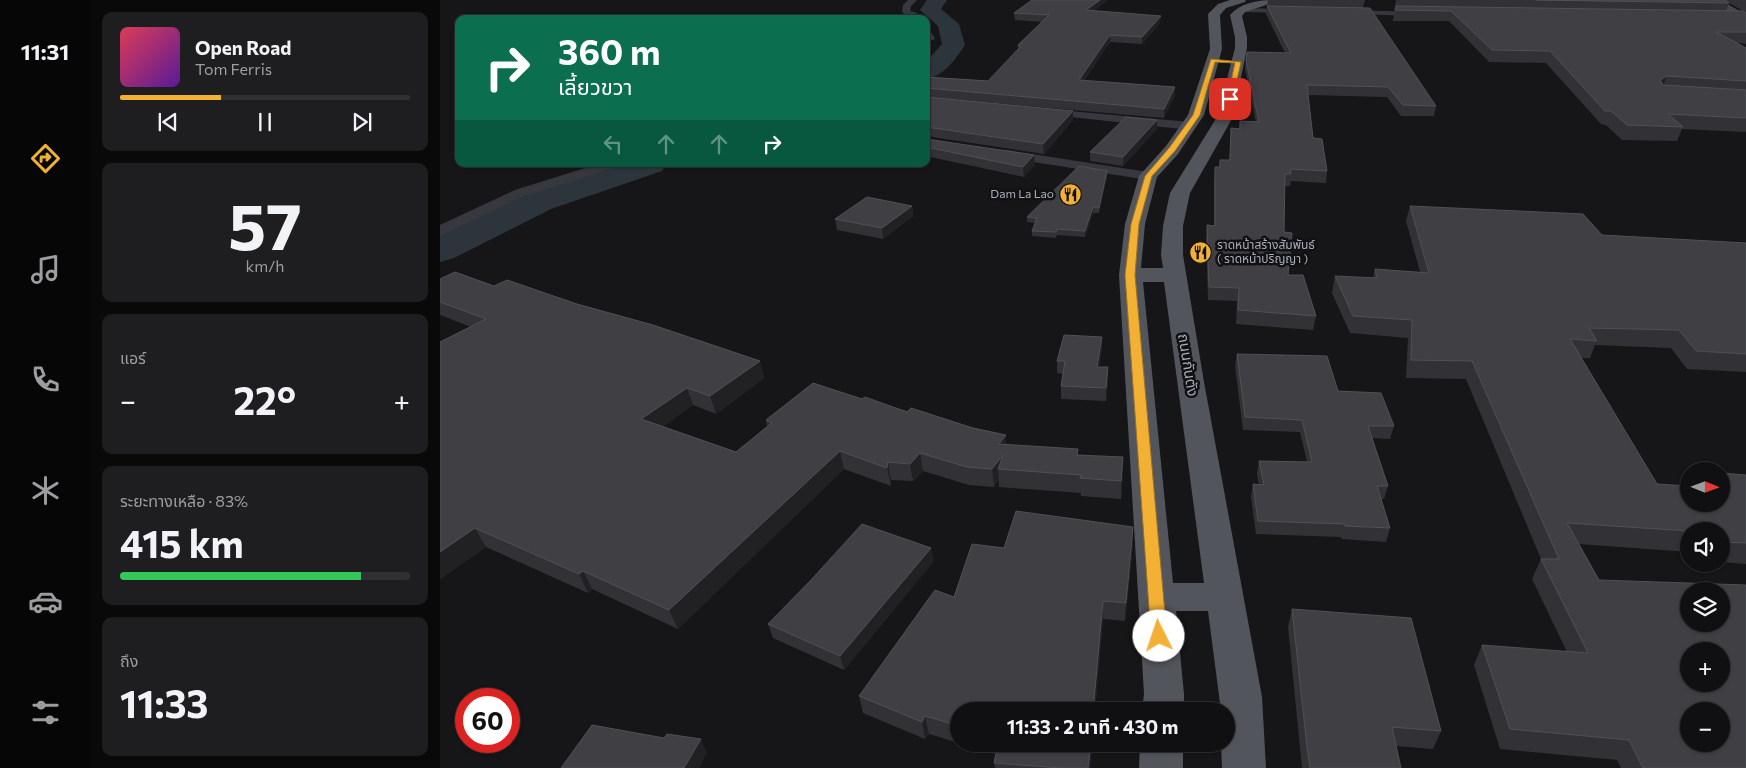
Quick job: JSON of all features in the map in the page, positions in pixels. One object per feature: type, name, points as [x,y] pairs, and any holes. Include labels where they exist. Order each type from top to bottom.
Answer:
[{"type":"main road","name":"ถนนกันตัง","points":[[1164,702],[1130,275],[1135,224],[1148,176],[1184,133],[1196,115],[1241,37],[1236,15],[1248,4]]},
{"type":"main road","name":"ถนนกันตัง","points":[[1226,61],[1226,118],[1180,193],[1173,226],[1172,255],[1190,382],[1241,697],[1244,768]]},
{"type":"main road","points":[[1184,133],[1210,144]]},
{"type":"main road","points":[[1130,275],[1175,275]]},
{"type":"main road","points":[[1156,597],[1225,597]]},
{"type":"main road","points":[[1161,768],[1162,752]]},
{"type":"street","points":[[914,0],[906,5],[906,12],[914,15]]},
{"type":"street","points":[[1713,0],[1728,15],[1745,17]]},
{"type":"street","points":[[1248,4],[1301,12]]},
{"type":"street","points":[[1341,12],[1430,14]]},
{"type":"street","points":[[1034,111],[1184,133]]},
{"type":"street","points":[[994,152],[1148,176]]},
{"type":"street","points":[[440,231],[520,193],[602,167]]},
{"type":"building","points":[[1032,0],[1100,0],[1086,10],[1161,16],[1142,37],[1110,35],[1079,80],[1175,87],[1164,109],[930,88],[930,77],[988,81],[1020,47],[1018,45],[1049,15],[1014,13]]},
{"type":"building","points":[[1536,0],[1725,0],[1729,3]]},
{"type":"building","points":[[1267,6],[1370,8],[1436,106],[1403,105],[1388,87],[1307,85],[1313,138],[1322,139],[1327,171],[1290,169],[1291,174],[1285,174],[1284,232],[1292,233],[1288,275],[1303,275],[1316,316],[1238,310],[1239,288],[1209,287],[1207,225],[1215,226],[1215,167],[1220,167],[1220,160],[1230,160],[1231,128],[1240,129],[1240,121],[1259,122],[1246,60],[1247,52],[1291,53]]},
{"type":"building","points":[[1396,6],[1743,11],[1746,13],[1746,32],[1716,32],[1746,48],[1746,81],[1667,76],[1660,80],[1663,85],[1746,90],[1746,118],[1668,114],[1683,127],[1627,125],[1611,111],[1605,111],[1550,51],[1492,50],[1451,11],[1395,10]]},
{"type":"building","points":[[930,97],[1073,111],[1043,144],[930,128]]},
{"type":"building","points":[[1126,117],[1157,120],[1123,157],[1090,152]]},
{"type":"building","points":[[930,140],[1034,155],[1023,167],[930,148]]},
{"type":"building","points":[[1079,166],[1107,171],[1099,208],[1093,207],[1085,231],[1057,229],[1056,232],[1032,231],[1037,218],[1027,217]]},
{"type":"building","points":[[867,197],[912,206],[882,228],[835,219]]},
{"type":"building","points":[[1410,206],[1583,214],[1602,235],[1746,243],[1746,354],[1696,351],[1679,330],[1589,328],[1597,341],[1570,339],[1657,484],[1680,485],[1680,512],[1730,512],[1730,474],[1746,475],[1746,543],[1730,542],[1730,522],[1680,522],[1680,530],[1567,523],[1599,580],[1680,583],[1680,632],[1730,632],[1730,584],[1746,585],[1746,768],[1643,768],[1629,740],[1510,729],[1482,645],[1588,653],[1541,559],[1559,559],[1472,361],[1411,360],[1412,320],[1353,316],[1335,276],[1377,278],[1375,269],[1429,273]]},
{"type":"building","points":[[455,272],[494,286],[507,280],[577,304],[653,325],[760,361],[710,396],[687,388],[641,419],[736,452],[772,423],[766,420],[813,383],[862,399],[865,397],[907,412],[911,408],[973,428],[1006,435],[999,444],[1078,449],[1077,455],[1123,457],[1121,481],[1080,478],[1081,475],[998,469],[1003,455],[992,469],[967,467],[920,453],[910,464],[888,462],[887,468],[840,451],[669,610],[583,571],[579,574],[475,528],[440,552],[440,342],[486,319],[440,302],[440,279]]},
{"type":"building","points":[[1064,335],[1102,337],[1097,367],[1108,367],[1106,388],[1061,386],[1065,361],[1057,361]]},
{"type":"building","points":[[1237,354],[1327,356],[1338,391],[1381,393],[1394,426],[1368,426],[1388,486],[1377,486],[1390,528],[1345,526],[1344,524],[1258,521],[1253,484],[1264,485],[1259,461],[1312,462],[1302,420],[1245,417]]},
{"type":"building","points":[[1016,511],[1133,527],[1126,603],[1103,601],[1094,702],[950,702],[950,723],[925,716],[922,722],[859,696],[935,590],[954,597],[972,544],[1004,548]]},
{"type":"building","points":[[862,524],[931,548],[840,656],[768,624],[811,580]]},
{"type":"building","points":[[1292,609],[1411,618],[1441,731],[1392,727],[1401,768],[1310,768]]},
{"type":"building","points":[[592,725],[664,738],[667,734],[701,739],[684,768],[561,768]]},
{"type":"building","points":[[996,752],[1090,752],[1088,768],[994,763]]},
{"type":"waterway","points":[[930,70],[936,66],[954,45],[948,24],[930,10],[937,0]]},
{"type":"waterway","points":[[440,250],[539,202],[642,167]]},
{"type":"place","name":"Dam La Lao","points":[[1070,194]]},
{"type":"place","name":"ราดหน้าสร้างสัมพันธ์ ( ราดหน้าปริญญา )","points":[[1201,252]]},
{"type":"route","points":[[1159,636],[1130,275],[1135,224],[1148,176],[1172,150],[1190,126],[1196,115],[1213,60],[1238,62],[1230,99]]}]
